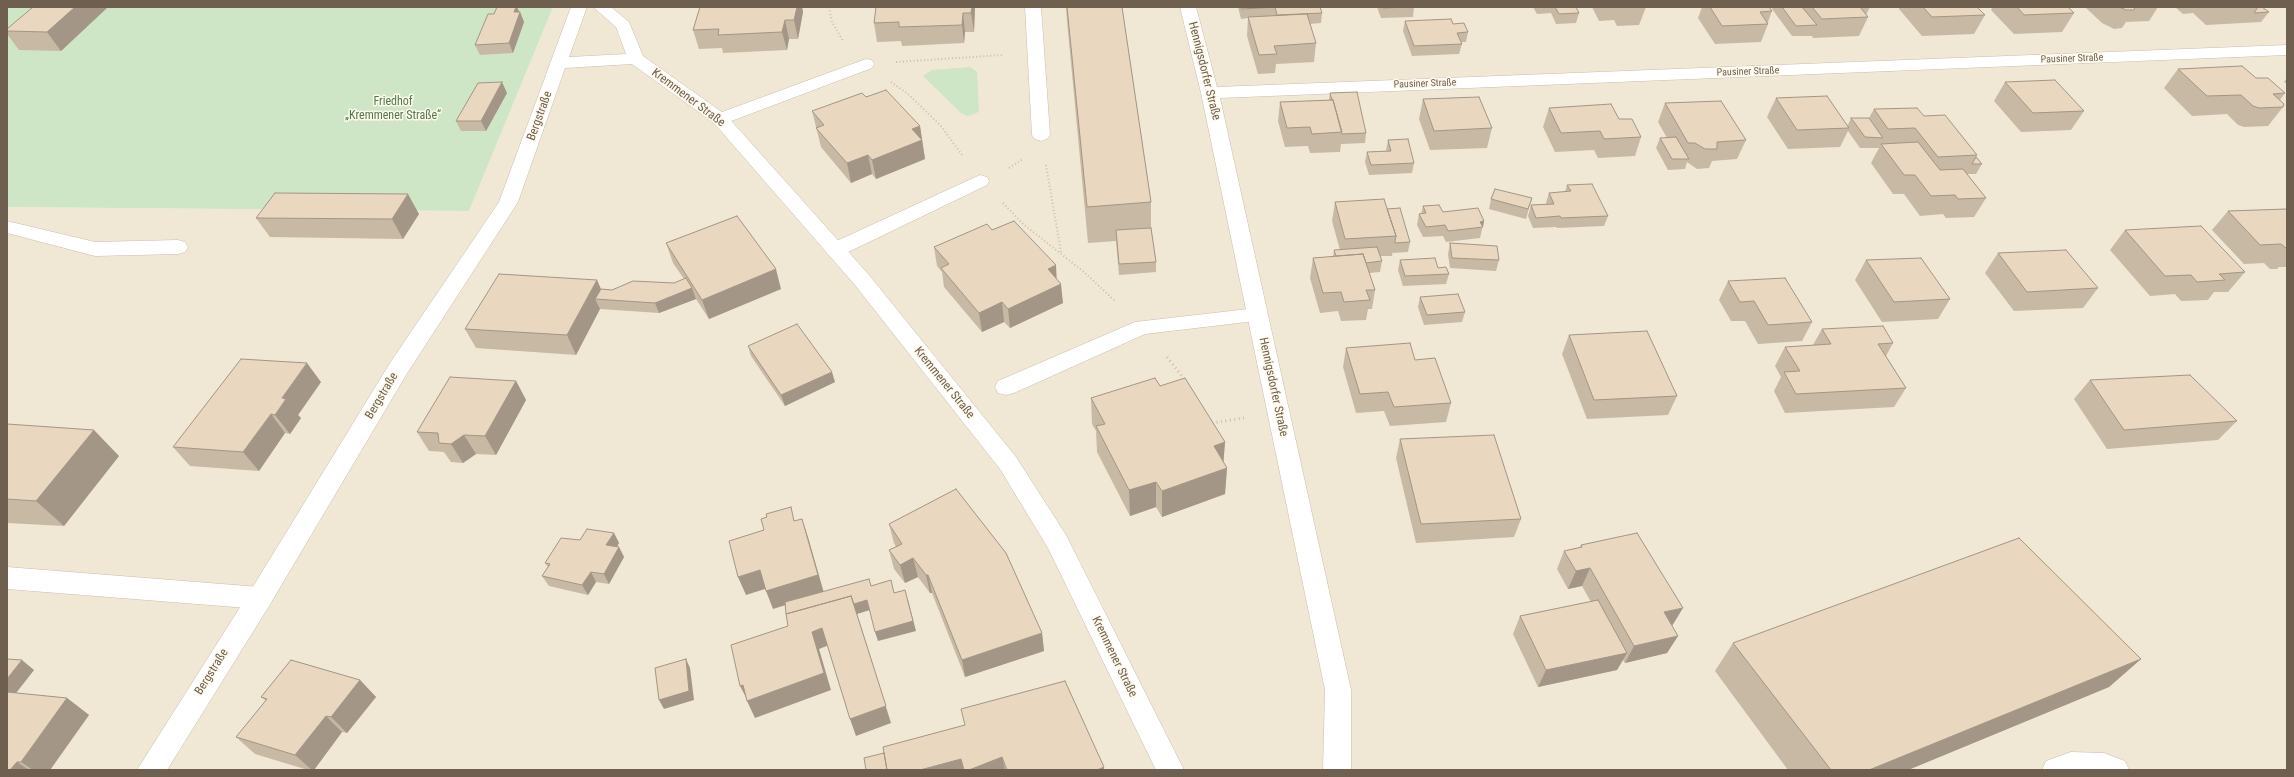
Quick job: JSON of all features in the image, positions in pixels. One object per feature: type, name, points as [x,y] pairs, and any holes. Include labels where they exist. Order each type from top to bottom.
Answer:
[{"type":"street","name":"Bergstraße","points":[[151,770],[260,598],[398,369],[460,279],[508,202],[579,7]]},
{"type":"street","points":[[559,63],[636,59],[623,25],[601,7]]},
{"type":"street","points":[[1033,7],[1041,135]]},
{"type":"street","name":"Hennigsdorfer Straße","points":[[1188,7],[1210,93],[1338,690],[1337,770]]},
{"type":"street","name":"Pausiner Straße","points":[[1210,93],[2287,50]]},
{"type":"street","name":"Kremmener Straße","points":[[636,59],[720,119],[835,250],[1008,463],[1057,542],[1170,770]]},
{"type":"street","points":[[720,119],[866,64]]},
{"type":"street","points":[[835,250],[980,181]]},
{"type":"street","points":[[7,226],[96,249],[178,247]]},
{"type":"street","points":[[1006,387],[1142,327],[1257,315]]},
{"type":"street","points":[[7,578],[260,598]]},
{"type":"street","points":[[2056,770],[2071,765],[2104,766],[2115,770]]},
{"type":"path","points":[[829,7],[832,22],[841,40],[866,64],[908,94],[941,126],[980,181],[1023,224],[1061,252],[1142,327],[1187,382]]},
{"type":"path","points":[[866,64],[1035,53]]},
{"type":"path","points":[[980,181],[1011,168],[1029,154],[1041,135]]},
{"type":"path","points":[[1041,135],[1061,252]]},
{"type":"path","points":[[1209,418],[1212,424],[1278,411]]},
{"type":"shaded area","points":[[553,7],[2287,7],[2287,770],[7,770],[7,207],[469,211]]},
{"type":"green space","name":"Friedhof „Kremmener Straße“","points":[[7,7],[553,7],[469,211],[7,207]]},
{"type":"green space","points":[[970,67],[977,72],[979,112],[968,116],[961,113],[923,76],[932,70]]},
{"type":"building","points":[[33,7],[75,7],[47,32],[7,31],[7,29]]},
{"type":"building","points":[[497,7],[516,7],[514,12],[520,12],[509,43],[475,45],[488,14],[494,14]]},
{"type":"building","points":[[700,7],[797,7],[794,20],[785,20],[782,32],[718,35],[719,29],[693,30]]},
{"type":"building","points":[[876,7],[972,7],[971,13],[963,13],[962,25],[899,27],[899,22],[874,23]]},
{"type":"building","points":[[1067,7],[1122,7],[1151,202],[1087,207]]},
{"type":"building","points":[[1241,7],[1275,7],[1242,9]]},
{"type":"building","points":[[1275,7],[1320,7],[1322,13],[1277,15]]},
{"type":"building","points":[[1382,7],[1411,7],[1383,8]]},
{"type":"building","points":[[1555,7],[1576,7],[1579,13],[1559,14]]},
{"type":"building","points":[[1710,7],[1769,7],[1772,11],[1760,12],[1768,24],[1722,26]]},
{"type":"building","points":[[1782,7],[1802,7],[1817,25],[1796,26]]},
{"type":"building","points":[[1812,7],[1860,7],[1868,17],[1822,19]]},
{"type":"building","points":[[1923,7],[1977,7],[1985,15],[1932,17]]},
{"type":"building","points":[[2017,7],[2068,7],[2074,13],[2024,15]]},
{"type":"building","points":[[2119,7],[2135,7],[2134,10],[2126,10]]},
{"type":"building","points":[[2258,7],[2262,7],[2269,12],[2254,13]]},
{"type":"building","points":[[1307,14],[1316,43],[1274,46],[1277,54],[1259,55],[1248,17]]},
{"type":"building","points":[[1451,19],[1453,24],[1464,23],[1468,32],[1457,33],[1462,44],[1414,46],[1405,21]]},
{"type":"building","points":[[2242,66],[2256,78],[2268,78],[2285,93],[2273,94],[2284,104],[2283,107],[2259,108],[2253,106],[2241,95],[2207,96],[2178,69]]},
{"type":"building","points":[[2055,80],[2084,111],[2033,113],[2005,82]]},
{"type":"building","points":[[502,82],[481,121],[456,121],[478,83]]},
{"type":"building","points":[[886,90],[920,126],[912,129],[922,140],[872,160],[868,155],[847,163],[816,128],[824,125],[812,111],[862,93],[866,97]]},
{"type":"building","points":[[1357,92],[1366,133],[1342,134],[1330,93]]},
{"type":"building","points":[[1827,96],[1849,128],[1797,130],[1776,98]]},
{"type":"building","points":[[1479,97],[1492,128],[1434,131],[1423,99]]},
{"type":"building","points":[[1333,100],[1342,132],[1312,134],[1310,127],[1287,128],[1280,102]]},
{"type":"building","points":[[1721,101],[1746,140],[1717,142],[1717,149],[1705,149],[1695,143],[1688,143],[1665,103]]},
{"type":"building","points":[[1611,104],[1619,119],[1632,119],[1641,137],[1604,139],[1600,131],[1561,133],[1549,108]]},
{"type":"building","points":[[1917,108],[1924,116],[1945,115],[1977,155],[1938,157],[1915,128],[1888,129],[1874,109]]},
{"type":"building","points":[[1851,118],[1869,118],[1883,138],[1865,137]]},
{"type":"building","points":[[1676,137],[1689,159],[1672,159],[1660,138]]},
{"type":"building","points":[[1408,139],[1414,163],[1371,165],[1367,152],[1391,151],[1388,140]]},
{"type":"building","points":[[1918,142],[1940,170],[1963,169],[1986,198],[1958,199],[1955,195],[1931,196],[1915,175],[1904,175],[1881,144]]},
{"type":"building","points":[[1976,157],[1982,164],[1972,164]]},
{"type":"building","points":[[1592,184],[1608,216],[1561,218],[1560,216],[1536,218],[1531,205],[1554,204],[1549,193],[1571,191],[1567,185]]},
{"type":"building","points":[[1495,189],[1532,198],[1528,209],[1491,199]]},
{"type":"building","points":[[275,193],[408,194],[392,219],[256,218]]},
{"type":"building","points":[[1384,199],[1396,236],[1345,239],[1335,202]]},
{"type":"building","points":[[1439,205],[1443,212],[1478,208],[1484,221],[1480,222],[1483,227],[1448,231],[1445,225],[1426,227],[1419,214],[1426,213],[1423,206]]},
{"type":"building","points":[[1400,208],[1410,242],[1395,243],[1396,236],[1387,209]]},
{"type":"building","points":[[2287,209],[2287,249],[2281,244],[2260,245],[2228,211]]},
{"type":"building","points":[[737,216],[776,269],[702,300],[666,243]]},
{"type":"building","points":[[1014,221],[1056,265],[1048,269],[1061,284],[1008,309],[1002,302],[979,313],[941,268],[949,264],[934,247],[987,224],[992,230]]},
{"type":"building","points":[[2201,226],[2245,272],[2219,274],[2225,280],[2197,282],[2191,275],[2165,276],[2125,230]]},
{"type":"building","points":[[1151,228],[1156,262],[1119,264],[1116,230]]},
{"type":"building","points":[[1450,243],[1497,246],[1499,260],[1452,258]]},
{"type":"building","points":[[1377,247],[1382,261],[1366,263],[1363,254],[1336,256],[1334,250]]},
{"type":"building","points":[[2066,250],[2098,288],[2027,292],[1998,253]]},
{"type":"building","points":[[1363,254],[1375,290],[1366,290],[1370,300],[1344,302],[1341,292],[1323,293],[1313,258]]},
{"type":"building","points":[[1435,258],[1438,268],[1446,267],[1449,274],[1405,276],[1400,260]]},
{"type":"building","points":[[1921,258],[1950,299],[1894,302],[1866,260]]},
{"type":"building","points":[[499,274],[597,280],[567,335],[465,329]]},
{"type":"building","points":[[686,278],[692,288],[655,303],[595,299],[601,289],[612,290],[633,281],[674,283]]},
{"type":"building","points":[[1785,278],[1812,322],[1768,325],[1754,301],[1740,302],[1728,281]]},
{"type":"building","points":[[1458,294],[1465,312],[1427,315],[1420,297]]},
{"type":"building","points":[[797,324],[832,372],[781,395],[748,346]]},
{"type":"building","points":[[1883,326],[1893,343],[1878,344],[1906,388],[1796,394],[1784,372],[1800,371],[1785,347],[1831,344],[1822,329]]},
{"type":"building","points":[[1647,331],[1677,396],[1594,400],[1569,335]]},
{"type":"building","points":[[1410,343],[1415,360],[1435,358],[1451,403],[1394,407],[1388,392],[1360,394],[1346,348]]},
{"type":"building","points":[[241,359],[307,363],[282,398],[286,399],[275,415],[271,414],[243,452],[173,447]]},
{"type":"building","points":[[2190,375],[2237,421],[2124,430],[2090,380]]},
{"type":"building","points":[[450,377],[516,381],[485,436],[464,435],[451,444],[439,443],[438,433],[417,432]]},
{"type":"building","points":[[1155,378],[1160,386],[1185,378],[1225,442],[1214,446],[1227,468],[1162,491],[1156,482],[1129,490],[1096,426],[1105,424],[1091,398]]},
{"type":"building","points":[[7,424],[94,430],[36,501],[7,499]]},
{"type":"building","points":[[1494,435],[1521,519],[1421,524],[1400,439]]},
{"type":"building","points":[[956,489],[1006,553],[1042,633],[962,660],[928,575],[926,575],[913,558],[900,565],[889,550],[902,544],[889,524]]},
{"type":"building","points":[[791,507],[794,521],[802,519],[818,575],[766,591],[760,570],[738,577],[729,541],[764,530],[761,519],[767,517],[766,514]]},
{"type":"building","points":[[587,529],[614,533],[606,545],[619,547],[604,574],[591,572],[582,585],[542,576],[550,564],[545,563],[561,538],[580,540]]},
{"type":"building","points":[[1637,533],[1683,608],[1664,612],[1678,636],[1634,646],[1590,568],[1576,571],[1564,551],[1582,547],[1581,545]]},
{"type":"building","points":[[2019,538],[2141,659],[1869,770],[1831,770],[1733,643]]},
{"type":"building","points":[[869,579],[871,586],[891,580],[894,593],[905,590],[913,621],[875,632],[867,600],[854,604],[851,596],[786,614],[785,602]]},
{"type":"building","points":[[851,596],[886,706],[850,719],[822,628],[812,632],[824,673],[747,701],[743,685],[740,686],[731,645],[788,626],[786,614]]},
{"type":"building","points":[[1598,600],[1627,653],[1546,670],[1520,616]]},
{"type":"building","points":[[7,659],[22,660],[7,679]]},
{"type":"building","points":[[686,659],[689,691],[659,700],[655,668]]},
{"type":"building","points":[[291,660],[360,680],[331,717],[326,716],[295,755],[236,737],[267,699],[261,697]]},
{"type":"building","points":[[1065,681],[1104,767],[1097,770],[1007,770],[1002,757],[969,770],[964,770],[961,759],[920,770],[887,770],[883,747],[965,725],[961,709]]},
{"type":"building","points":[[7,692],[67,698],[21,762],[17,762],[10,770],[7,770]]},
{"type":"building","points":[[884,753],[887,770],[866,770],[864,758]]}]
